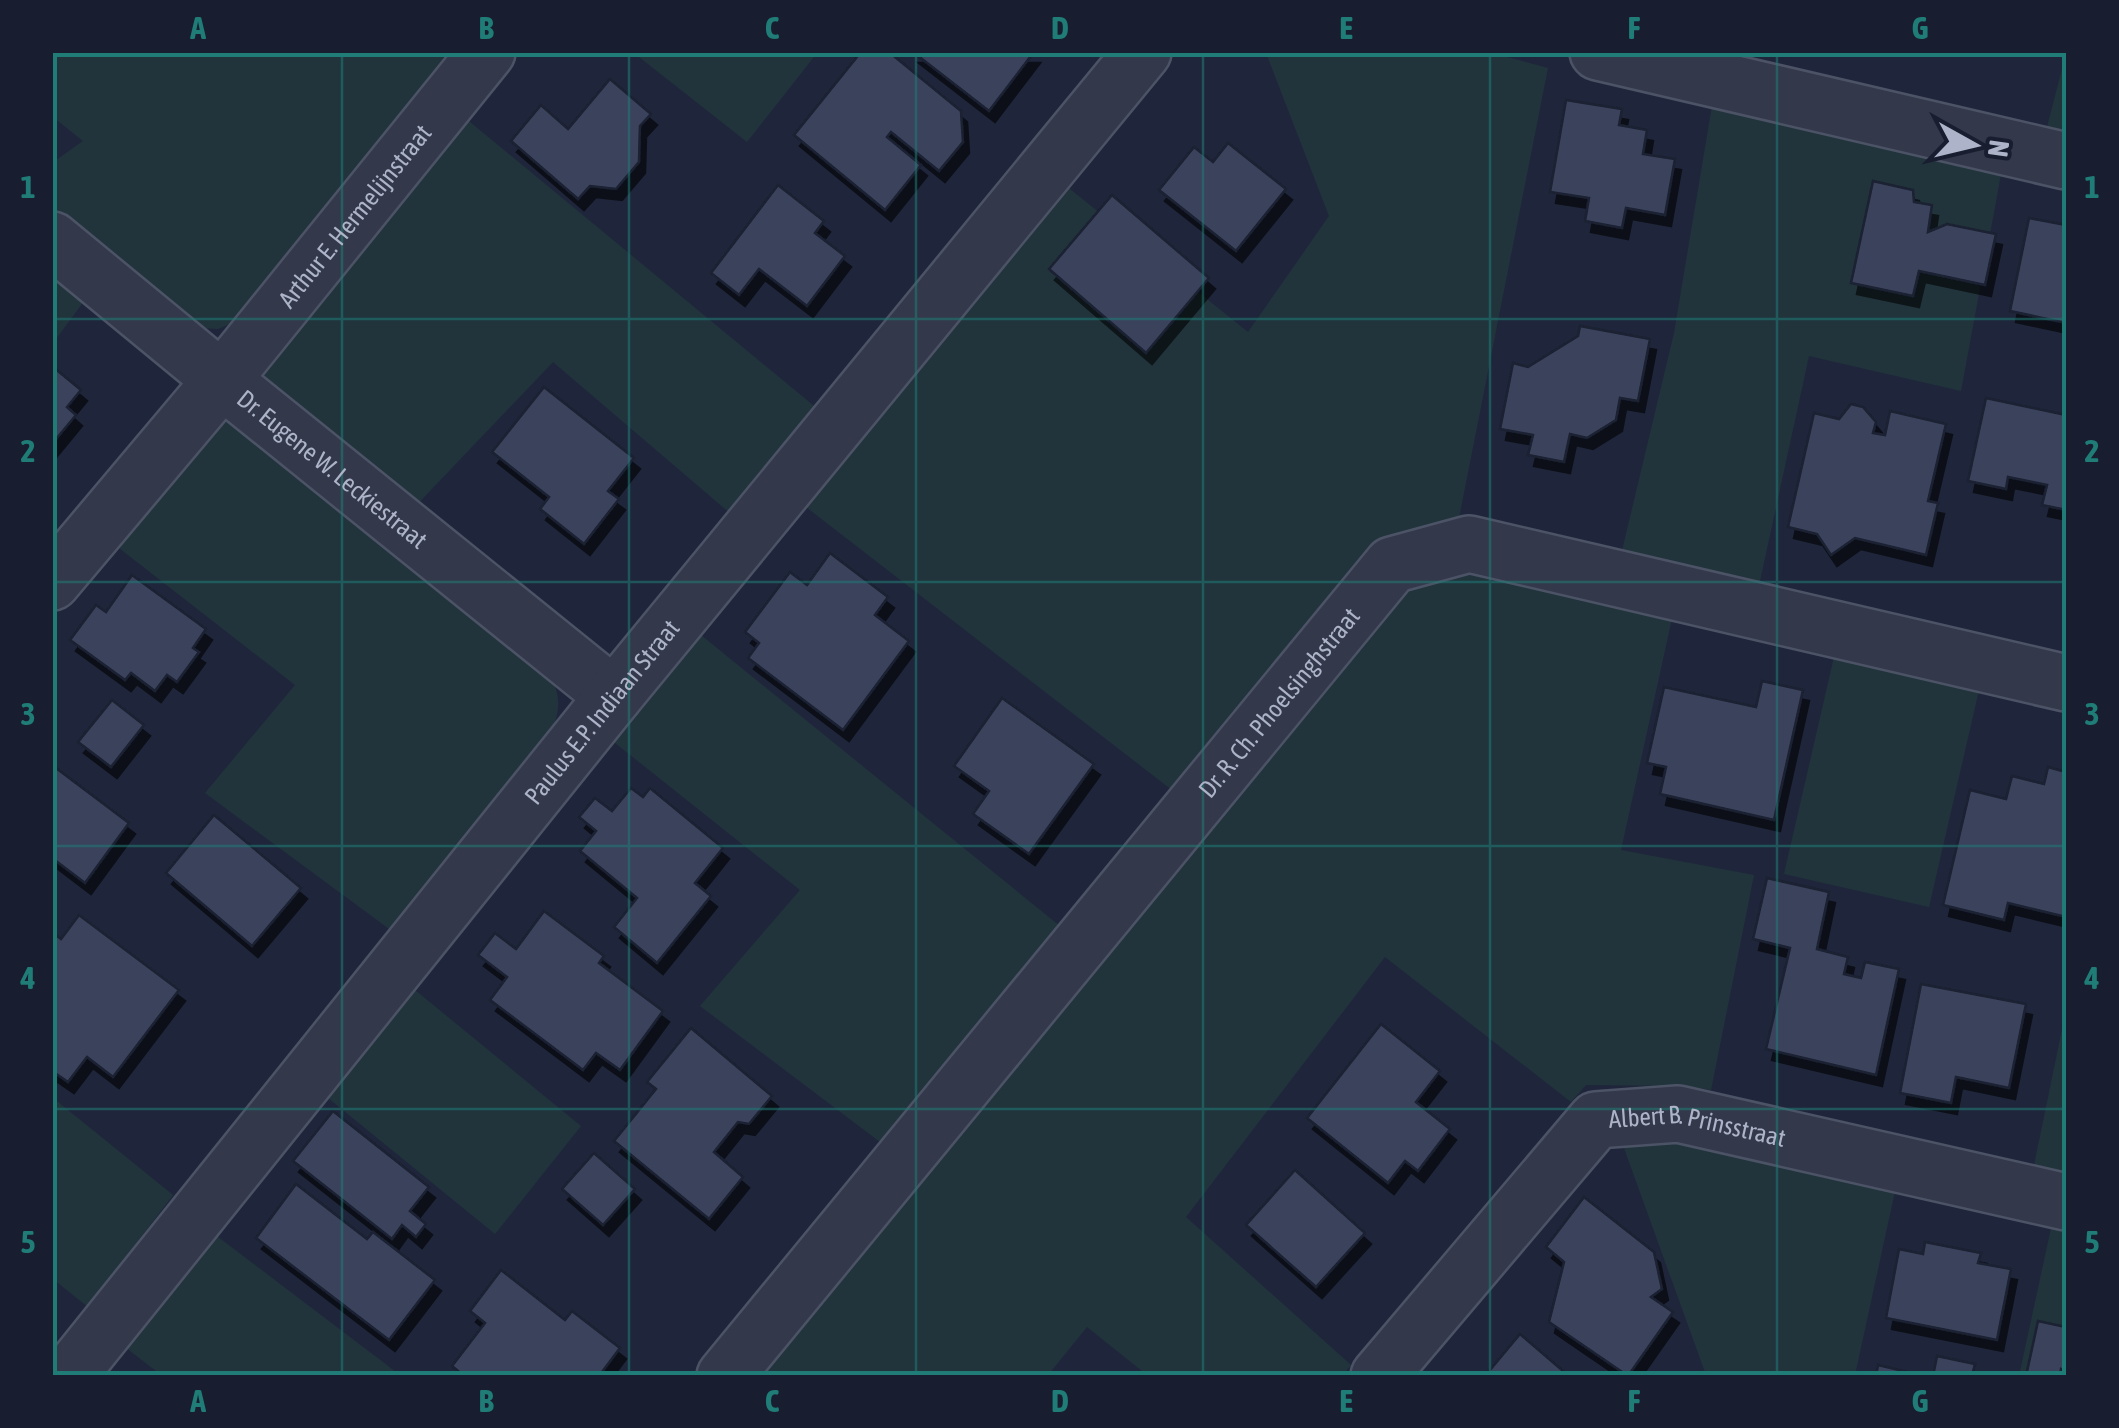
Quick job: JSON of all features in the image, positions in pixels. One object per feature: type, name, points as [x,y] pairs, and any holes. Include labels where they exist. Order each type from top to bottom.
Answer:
[{"type":"street","name":"Arthur E. Hermelijnstraat","points":[[52,582],[222,380],[487,52]]},
{"type":"street","name":"Paulus E.P. Indiaan Straat","points":[[68,1376],[614,696],[1142,52]]},
{"type":"street","points":[[1598,52],[2066,161]]},
{"type":"street","name":"Dr. Eugene W. Leckiestraat","points":[[52,240],[614,696]]},
{"type":"street","name":"Dr. R. Ch. Phoelsinghstraat","points":[[725,1376],[1392,565],[1470,544],[2066,683]]},
{"type":"street","name":"Albert B. Prinsstraat","points":[[1380,1376],[1596,1120],[1678,1114],[2066,1202]]},
{"type":"shaded area","points":[[53,53],[467,53],[246,317],[218,329],[187,327],[53,213],[52,163],[83,141],[53,117]]},
{"type":"shaded area","points":[[634,53],[817,53],[747,142]]},
{"type":"shaded area","points":[[1266,53],[1492,53],[1548,68],[1458,523],[1181,797],[806,507],[1065,185],[1248,332],[1329,216]]},
{"type":"shaded area","points":[[2066,53],[2066,135],[2046,131]]},
{"type":"shaded area","points":[[1713,100],[2002,169],[1961,391],[1809,356],[1758,590],[1620,559],[1674,333]]},
{"type":"shaded area","points":[[464,117],[825,415],[738,520],[553,362],[409,513],[261,392],[257,369]]},
{"type":"shaded area","points":[[53,269],[87,297],[53,343]]},
{"type":"shaded area","points":[[228,411],[549,673],[557,692],[557,715],[547,743],[396,934],[205,793],[295,685],[110,541]]},
{"type":"shaded area","points":[[1449,563],[1673,614],[1621,850],[1754,875],[1711,1090],[1586,1085],[1571,1102],[1385,957],[1186,1217],[1351,1365],[1343,1375],[1147,1375],[1087,1327],[1048,1375],[742,1376],[1382,602]]},
{"type":"shaded area","points":[[696,631],[1066,931],[888,1148],[700,1006],[800,890],[610,739]]},
{"type":"shaded area","points":[[1837,644],[1982,677],[1929,907],[1784,874]]},
{"type":"shaded area","points":[[404,981],[581,1126],[495,1234],[317,1089]]},
{"type":"shaded area","points":[[2066,1010],[2066,1183],[2032,1175]]},
{"type":"shaded area","points":[[53,1098],[173,1195],[88,1307],[53,1279]]},
{"type":"shaded area","points":[[1649,1127],[1897,1182],[1855,1375],[1706,1375],[1620,1137]]},
{"type":"shaded area","points":[[2053,1219],[2066,1223],[2066,1375],[2019,1376]]},
{"type":"shaded area","points":[[201,1224],[400,1375],[161,1375],[111,1336]]},
{"type":"building","points":[[861,52],[889,52],[961,111],[963,142],[939,171],[891,132],[887,137],[921,165],[885,210],[794,135]]},
{"type":"building","points":[[913,52],[1034,52],[989,111]]},
{"type":"building","points":[[610,79],[651,114],[640,126],[639,162],[616,189],[590,186],[578,199],[511,141],[541,105],[568,129]]},
{"type":"building","points":[[1566,100],[1622,109],[1619,125],[1647,130],[1643,154],[1675,159],[1665,215],[1626,208],[1622,228],[1585,221],[1589,198],[1550,192]]},
{"type":"building","points":[[1228,143],[1286,189],[1236,251],[1159,190],[1194,147],[1213,162]]},
{"type":"building","points":[[1873,181],[1913,190],[1914,202],[1932,205],[1928,232],[1947,224],[1996,234],[1985,285],[1919,271],[1913,296],[1851,283]]},
{"type":"building","points":[[778,185],[824,221],[815,233],[845,256],[807,306],[759,269],[739,295],[711,273]]},
{"type":"building","points":[[1112,195],[1209,278],[1146,353],[1049,269]]},
{"type":"building","points":[[2029,218],[2066,225],[2066,323],[2010,311]]},
{"type":"building","points":[[1580,326],[1650,339],[1638,401],[1620,398],[1616,420],[1587,438],[1570,434],[1564,462],[1528,455],[1533,435],[1500,429],[1513,363],[1528,367],[1578,336]]},
{"type":"building","points":[[52,366],[81,390],[67,407],[76,415],[52,444]]},
{"type":"building","points":[[544,387],[634,458],[608,491],[619,499],[584,544],[540,509],[549,497],[492,452]]},
{"type":"building","points":[[1986,398],[2066,415],[2066,510],[2042,505],[2047,485],[2008,477],[2006,489],[1968,481]]},
{"type":"building","points":[[1851,404],[1863,407],[1876,422],[1873,433],[1885,435],[1890,411],[1946,424],[1928,501],[1938,503],[1926,555],[1855,538],[1831,555],[1817,534],[1788,527],[1814,413],[1839,419]]},
{"type":"building","points":[[830,553],[888,597],[875,615],[909,641],[843,730],[748,658],[759,643],[745,632],[790,572],[807,585]]},
{"type":"building","points":[[132,575],[206,629],[193,648],[199,652],[177,682],[167,675],[155,691],[131,673],[125,680],[70,640],[96,605],[106,612]]},
{"type":"building","points":[[1762,681],[1803,690],[1774,820],[1660,794],[1666,767],[1647,763],[1664,687],[1756,707]]},
{"type":"building","points":[[1002,698],[1094,764],[1029,854],[973,814],[989,791],[954,766]]},
{"type":"building","points":[[112,700],[144,725],[111,767],[78,742]]},
{"type":"building","points":[[52,765],[129,823],[85,883],[52,858]]},
{"type":"building","points":[[2048,767],[2066,772],[2066,917],[2008,903],[2004,920],[1943,905],[1970,790],[2006,799],[2012,776],[2044,784]]},
{"type":"building","points":[[631,788],[643,797],[650,788],[723,848],[695,883],[711,896],[657,963],[614,927],[637,898],[580,851],[596,831],[579,817],[595,798],[612,811]]},
{"type":"building","points":[[214,815],[301,888],[252,946],[166,873]]},
{"type":"building","points":[[1767,878],[1829,892],[1817,949],[1848,957],[1844,974],[1861,978],[1865,962],[1899,969],[1876,1075],[1766,1049],[1790,948],[1753,939]]},
{"type":"building","points":[[544,911],[604,956],[599,963],[663,1011],[620,1070],[596,1053],[583,1070],[490,1000],[507,977],[478,955],[495,933],[516,949]]},
{"type":"building","points":[[79,915],[179,990],[113,1077],[87,1057],[68,1082],[52,1071],[52,932],[61,939]]},
{"type":"building","points":[[1921,984],[2026,1004],[2009,1088],[1956,1077],[1951,1103],[1900,1093]]},
{"type":"building","points":[[1381,1024],[1440,1071],[1416,1102],[1450,1129],[1418,1171],[1405,1161],[1388,1183],[1307,1118]]},
{"type":"building","points":[[691,1028],[772,1096],[749,1124],[738,1122],[714,1152],[743,1177],[709,1219],[614,1141],[656,1089],[647,1082]]},
{"type":"building","points":[[333,1111],[429,1187],[410,1211],[426,1224],[416,1237],[402,1225],[392,1239],[293,1161]]},
{"type":"building","points":[[594,1153],[635,1189],[603,1225],[562,1189]]},
{"type":"building","points":[[1295,1170],[1365,1233],[1316,1287],[1246,1225]]},
{"type":"building","points":[[296,1184],[367,1239],[373,1232],[435,1280],[389,1340],[256,1238]]},
{"type":"building","points":[[1584,1197],[1654,1252],[1662,1289],[1651,1297],[1673,1312],[1628,1376],[1549,1322],[1564,1262],[1546,1247]]},
{"type":"building","points":[[1925,1242],[1981,1253],[1978,1263],[2011,1269],[1997,1340],[1886,1318],[1899,1249],[1923,1254]]},
{"type":"building","points":[[501,1270],[565,1320],[572,1311],[620,1348],[599,1376],[464,1376],[452,1366],[485,1323],[470,1311]]},
{"type":"building","points":[[2038,1321],[2066,1327],[2066,1371],[2061,1369],[2060,1376],[2026,1376]]},
{"type":"building","points":[[1520,1334],[1569,1376],[1485,1376]]},
{"type":"building","points":[[1937,1356],[1975,1364],[1972,1376],[1933,1376]]},
{"type":"building","points":[[1878,1365],[1925,1376],[1876,1376]]}]
